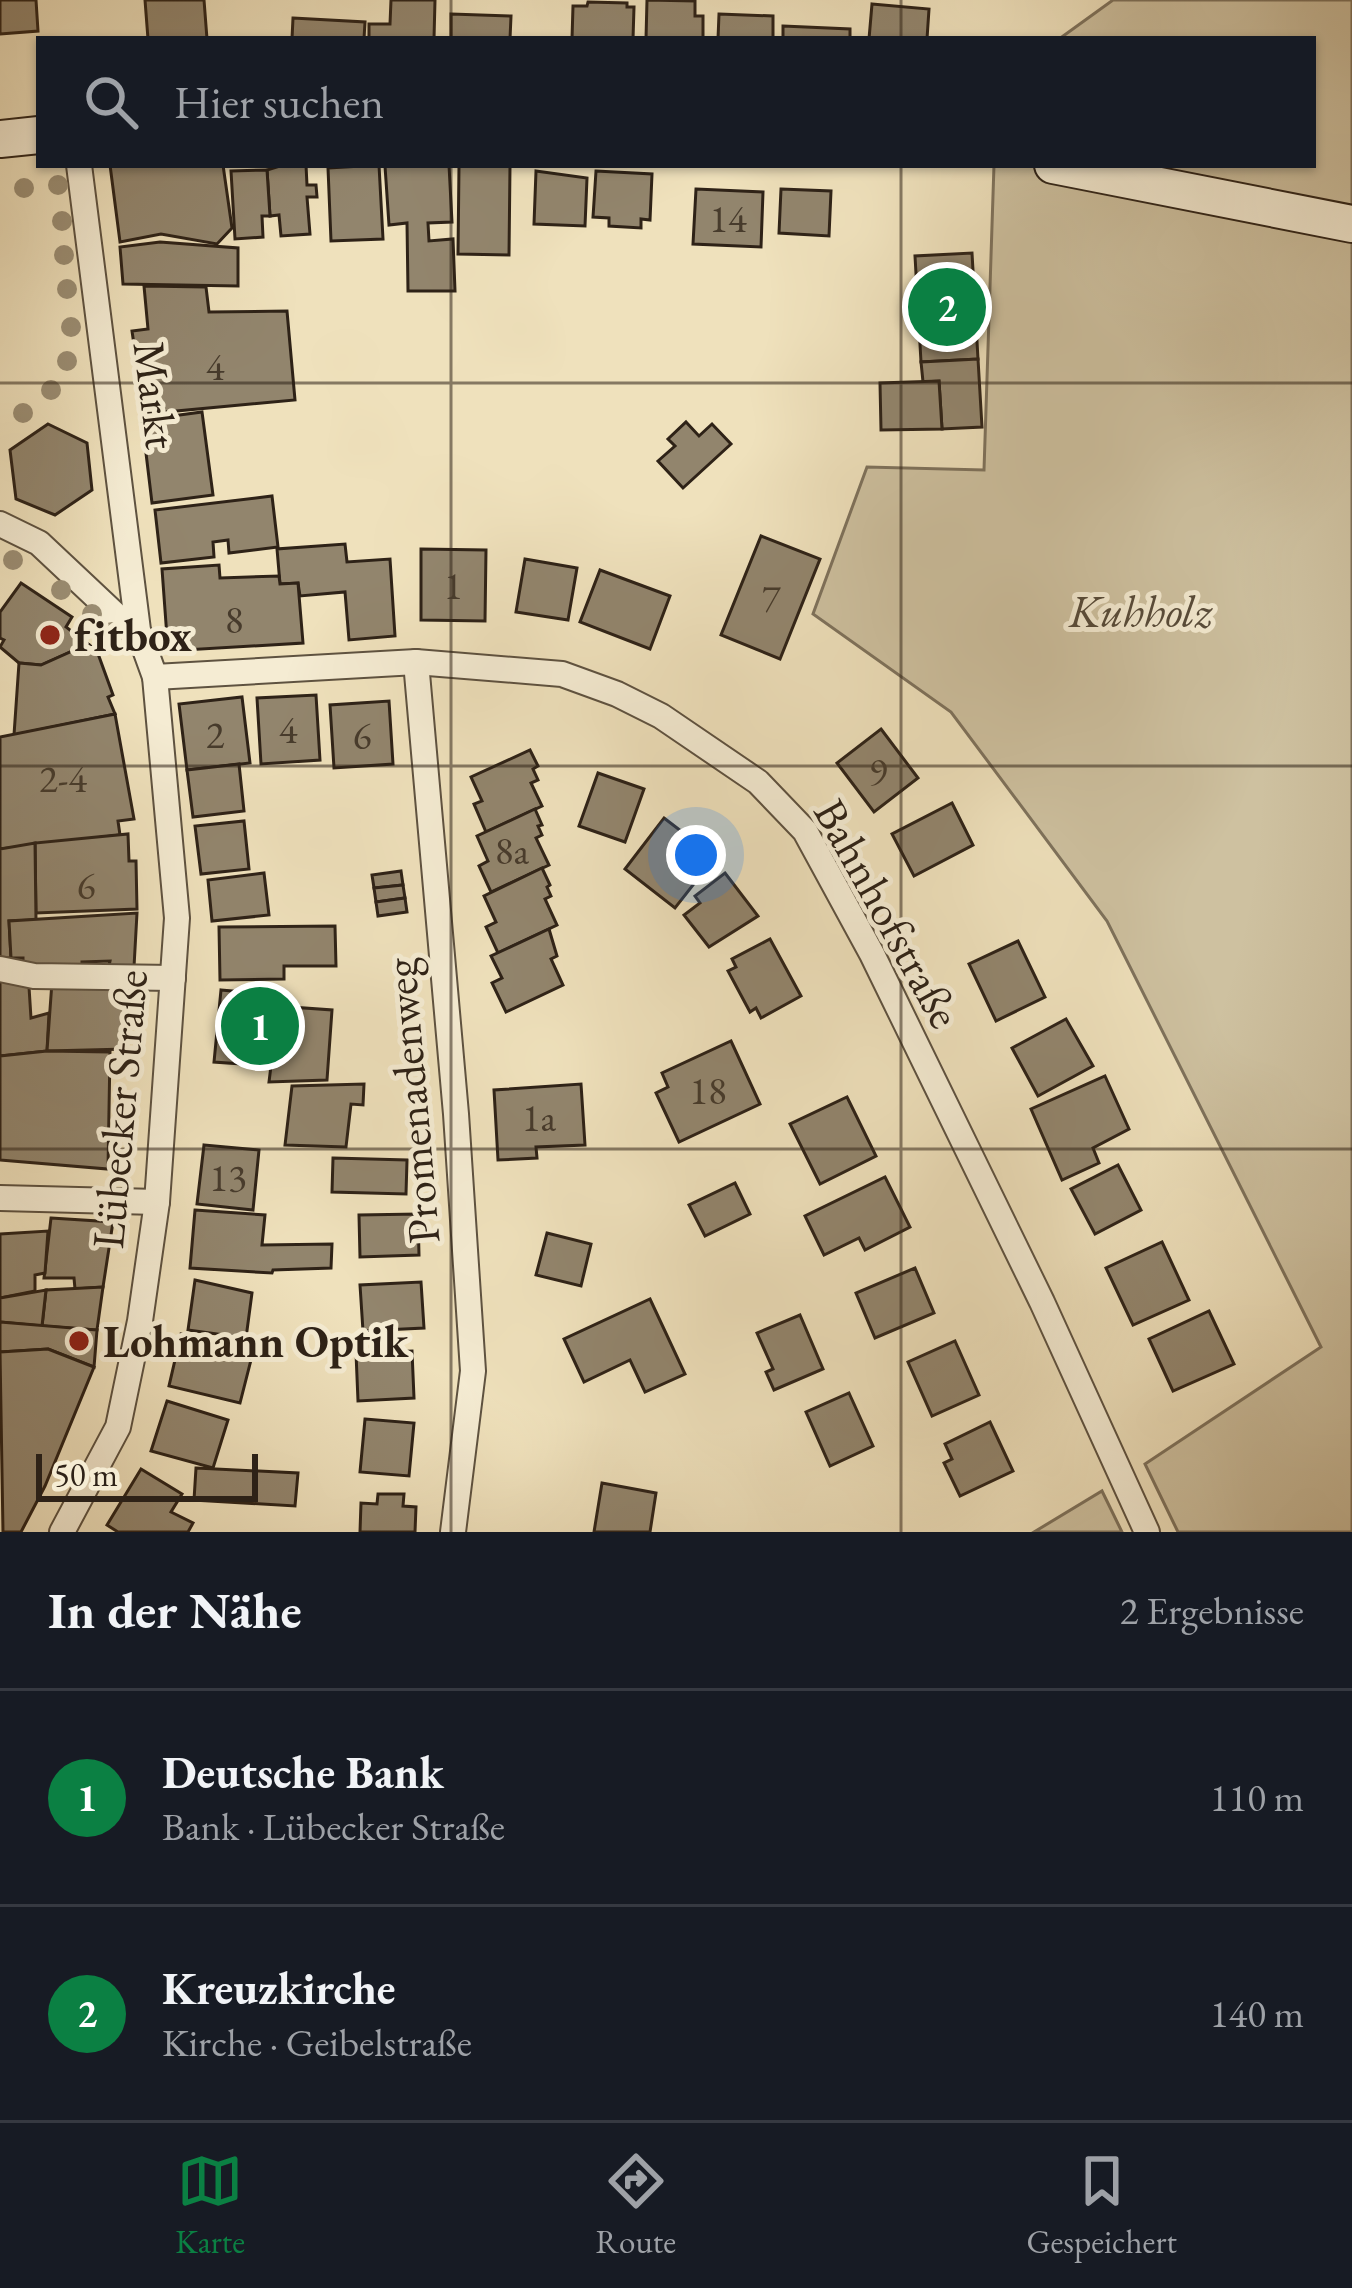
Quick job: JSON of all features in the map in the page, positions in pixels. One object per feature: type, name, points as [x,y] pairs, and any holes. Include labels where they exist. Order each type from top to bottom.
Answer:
[{"type":"street","points":[[0,139],[36,135]]},
{"type":"street","name":"Markt","points":[[79,168],[139,637],[155,677]]},
{"type":"street","points":[[1068,168],[1352,224]]},
{"type":"street","name":"Markt","points":[[0,524],[40,543],[139,637]]},
{"type":"street","name":"Bahnhofstraße","points":[[155,677],[416,662],[562,674],[616,694],[713,749],[758,782],[805,831],[872,954],[1042,1302],[1147,1532]]},
{"type":"street","name":"Promenadenweg","points":[[416,662],[456,1114],[473,1371],[453,1532]]},
{"type":"street","name":"Lübecker Straße","points":[[62,1532],[118,1427],[157,1202],[177,918],[155,677]]},
{"type":"street","points":[[0,969],[34,976],[173,978]]},
{"type":"street","points":[[0,1198],[157,1202]]},
{"type":"green space","name":"Kuhholz","points":[[1113,0],[1352,0],[1352,1532],[1178,1532],[1145,1464],[1321,1347],[1107,921],[951,712],[813,614],[867,467],[984,470],[994,168],[1316,168],[1316,36],[1063,36]]},
{"type":"green space","points":[[1102,1491],[1122,1532],[1034,1532]]},
{"type":"building","points":[[0,0],[36,0],[38,31],[0,34]]},
{"type":"building","points":[[145,0],[204,0],[207,36],[148,36]]},
{"type":"building","points":[[391,0],[435,0],[434,36],[369,36],[369,24],[390,24]]},
{"type":"building","points":[[647,0],[695,1],[695,16],[703,16],[703,36],[646,36]]},
{"type":"building","points":[[588,2],[634,7],[633,36],[572,36],[573,6],[587,6]]},
{"type":"building","points":[[872,4],[929,9],[927,36],[869,36]]},
{"type":"building","points":[[451,14],[511,16],[510,36],[451,36]]},
{"type":"building","points":[[719,14],[773,16],[773,36],[718,36]]},
{"type":"building","points":[[293,18],[365,22],[364,36],[292,36]]},
{"type":"building","points":[[783,26],[850,29],[850,36],[783,36]]},
{"type":"building","points":[[110,168],[223,168],[232,228],[217,244],[161,234],[120,242]]},
{"type":"building","points":[[306,168],[307,185],[316,185],[317,197],[307,197],[310,234],[281,236],[279,215],[270,216],[267,170]]},
{"type":"building","points":[[328,168],[379,168],[383,239],[331,241]]},
{"type":"building","points":[[385,168],[449,168],[452,222],[428,223],[429,241],[453,239],[455,291],[408,291],[407,223],[389,225]]},
{"type":"building","points":[[459,168],[510,168],[509,255],[458,254]]},
{"type":"building","points":[[267,170],[270,216],[262,216],[263,237],[235,239],[231,171]]},
{"type":"building","points":[[536,171],[587,178],[585,226],[534,224]]},
{"type":"building","points":[[596,171],[652,174],[650,220],[641,219],[641,228],[609,226],[609,218],[593,217]]},
{"type":"building","points":[[696,189],[763,192],[761,247],[693,244]]},
{"type":"building","points":[[781,189],[831,191],[829,236],[779,233]]},
{"type":"building","points":[[160,242],[238,248],[238,286],[123,284],[120,247]]},
{"type":"building","points":[[972,253],[978,359],[921,362],[915,256]]},
{"type":"building","points":[[144,286],[206,287],[209,312],[287,311],[295,400],[144,414],[132,331],[148,329]]},
{"type":"building","points":[[978,359],[982,427],[942,429],[939,381],[923,382],[921,362]]},
{"type":"building","points":[[939,381],[942,429],[881,430],[880,383]]},
{"type":"building","points":[[202,412],[213,495],[152,503],[142,420]]},
{"type":"building","points":[[686,422],[699,436],[712,424],[731,444],[683,488],[658,461],[675,446],[668,439]]},
{"type":"building","points":[[48,424],[87,443],[92,490],[55,515],[16,499],[10,450]]},
{"type":"building","points":[[272,496],[278,547],[229,553],[228,540],[213,542],[214,557],[161,563],[155,510]]},
{"type":"building","points":[[761,536],[820,559],[780,659],[721,635]]},
{"type":"building","points":[[345,544],[347,562],[390,559],[395,636],[349,640],[345,592],[300,596],[298,583],[280,584],[277,549]]},
{"type":"building","points":[[421,549],[486,550],[485,621],[421,620]]},
{"type":"building","points":[[525,559],[577,568],[568,620],[516,612]]},
{"type":"building","points":[[219,565],[220,578],[279,576],[280,584],[298,583],[303,643],[168,651],[162,569]]},
{"type":"building","points":[[600,570],[670,596],[650,649],[580,622]]},
{"type":"building","points":[[21,583],[72,617],[66,627],[88,644],[41,665],[19,663],[0,647],[4,640],[0,638],[0,612]]},
{"type":"building","points":[[88,644],[97,651],[115,714],[14,735],[19,663],[41,665]]},
{"type":"building","points":[[316,695],[320,760],[261,764],[257,698]]},
{"type":"building","points":[[242,697],[250,763],[187,770],[179,704]]},
{"type":"building","points":[[389,701],[393,764],[334,768],[330,705]]},
{"type":"building","points":[[115,714],[134,819],[118,821],[120,835],[0,849],[0,737]]},
{"type":"building","points":[[881,729],[918,778],[874,812],[837,763]]},
{"type":"building","points":[[530,750],[538,766],[533,769],[538,780],[531,783],[542,806],[486,832],[474,804],[482,801],[471,777]]},
{"type":"building","points":[[239,764],[244,811],[193,817],[187,770]]},
{"type":"building","points":[[598,773],[644,789],[625,842],[579,826]]},
{"type":"building","points":[[952,803],[973,845],[914,876],[892,834]]},
{"type":"building","points":[[535,809],[542,825],[538,826],[542,835],[536,838],[549,865],[491,892],[479,866],[488,861],[477,836]]},
{"type":"building","points":[[664,818],[715,857],[675,908],[625,869]]},
{"type":"building","points":[[244,821],[249,869],[201,874],[195,826]]},
{"type":"building","points":[[128,834],[129,861],[136,861],[137,909],[36,913],[35,843]]},
{"type":"building","points":[[35,843],[36,920],[9,921],[11,958],[0,958],[0,849]]},
{"type":"building","points":[[542,868],[550,885],[551,896],[545,899],[557,925],[498,953],[486,927],[496,922],[484,896]]},
{"type":"building","points":[[401,871],[403,885],[374,888],[372,875]]},
{"type":"building","points":[[264,873],[269,915],[212,921],[208,880]]},
{"type":"building","points":[[725,873],[758,916],[709,947],[684,915],[700,903],[695,896]]},
{"type":"building","points":[[403,885],[405,898],[376,902],[374,888]]},
{"type":"building","points":[[405,898],[407,912],[378,916],[376,902]]},
{"type":"building","points":[[137,913],[134,967],[109,966],[110,961],[82,962],[82,971],[23,967],[23,958],[11,958],[9,921]]},
{"type":"building","points":[[335,926],[336,966],[284,966],[284,979],[220,980],[219,927]]},
{"type":"building","points":[[549,929],[557,956],[551,959],[563,985],[506,1012],[492,983],[502,978],[491,956]]},
{"type":"building","points":[[770,939],[801,996],[761,1018],[756,1008],[750,1012],[728,971],[736,967],[732,959]]},
{"type":"building","points":[[1018,941],[1045,997],[996,1021],[969,964]]},
{"type":"building","points":[[0,979],[29,987],[31,1018],[49,1013],[47,1051],[0,1056]]},
{"type":"building","points":[[52,982],[133,989],[127,1049],[47,1051]]},
{"type":"building","points":[[221,990],[277,995],[277,1006],[332,1010],[327,1080],[269,1082],[271,1066],[214,1062]]},
{"type":"building","points":[[1066,1019],[1093,1066],[1038,1096],[1012,1048]]},
{"type":"building","points":[[731,1041],[760,1104],[679,1142],[656,1093],[668,1087],[662,1073]]},
{"type":"building","points":[[110,1052],[108,1169],[0,1160],[0,1056]]},
{"type":"building","points":[[1105,1076],[1129,1129],[1093,1148],[1099,1163],[1062,1180],[1031,1109]]},
{"type":"building","points":[[364,1084],[363,1105],[351,1104],[346,1147],[285,1145],[292,1086]]},
{"type":"building","points":[[581,1084],[585,1145],[536,1147],[537,1158],[498,1160],[494,1090]]},
{"type":"building","points":[[847,1097],[876,1156],[820,1184],[790,1124]]},
{"type":"building","points":[[204,1145],[259,1150],[253,1210],[197,1204]]},
{"type":"building","points":[[333,1158],[407,1160],[406,1194],[332,1192]]},
{"type":"building","points":[[1118,1165],[1141,1210],[1095,1234],[1071,1189]]},
{"type":"building","points":[[885,1177],[910,1227],[865,1250],[859,1238],[824,1255],[805,1216]]},
{"type":"building","points":[[735,1183],[750,1214],[705,1236],[689,1205]]},
{"type":"building","points":[[195,1210],[265,1215],[262,1245],[332,1244],[331,1268],[272,1273],[190,1268]]},
{"type":"building","points":[[418,1214],[419,1255],[360,1257],[359,1215]]},
{"type":"building","points":[[51,1218],[113,1222],[103,1287],[75,1289],[74,1278],[44,1278]]},
{"type":"building","points":[[48,1231],[45,1273],[35,1275],[35,1291],[0,1298],[0,1234]]},
{"type":"building","points":[[547,1233],[591,1244],[581,1286],[536,1275]]},
{"type":"building","points":[[1162,1242],[1189,1300],[1133,1325],[1106,1268]]},
{"type":"building","points":[[915,1268],[934,1313],[875,1338],[856,1293]]},
{"type":"building","points":[[195,1280],[252,1293],[246,1338],[188,1330]]},
{"type":"building","points":[[421,1282],[424,1328],[363,1331],[360,1285]]},
{"type":"building","points":[[103,1287],[97,1330],[42,1326],[46,1290]]},
{"type":"building","points":[[46,1290],[42,1326],[0,1322],[0,1298]]},
{"type":"building","points":[[650,1299],[685,1374],[645,1392],[630,1360],[584,1382],[564,1339]]},
{"type":"building","points":[[1209,1311],[1234,1364],[1173,1391],[1149,1339]]},
{"type":"building","points":[[800,1315],[823,1369],[774,1390],[766,1372],[773,1369],[757,1333]]},
{"type":"building","points":[[0,1322],[97,1330],[94,1367],[48,1349],[0,1352]]},
{"type":"building","points":[[181,1334],[253,1352],[240,1403],[169,1386]]},
{"type":"building","points":[[955,1341],[979,1395],[932,1416],[908,1362]]},
{"type":"building","points":[[48,1349],[94,1367],[21,1532],[3,1532],[0,1352]]},
{"type":"building","points":[[412,1351],[414,1398],[358,1401],[356,1353]]},
{"type":"building","points":[[849,1393],[873,1446],[830,1466],[806,1412]]},
{"type":"building","points":[[167,1401],[228,1420],[213,1468],[151,1451]]},
{"type":"building","points":[[365,1419],[414,1423],[409,1476],[360,1472]]},
{"type":"building","points":[[990,1422],[1013,1471],[960,1496],[944,1463],[952,1459],[945,1444]]},
{"type":"building","points":[[196,1468],[298,1473],[295,1506],[194,1500]]},
{"type":"building","points":[[141,1469],[182,1494],[171,1512],[193,1523],[188,1532],[118,1532],[107,1525]]},
{"type":"building","points":[[602,1483],[656,1493],[650,1532],[594,1532]]},
{"type":"building","points":[[378,1494],[404,1494],[403,1506],[416,1507],[415,1532],[360,1532],[361,1503],[377,1504]]},
{"type":"place","name":"Kreuzkirche","points":[[947,307]]},
{"type":"place","name":"fitbox","points":[[50,635]]},
{"type":"place","name":"Deutsche Bank","points":[[260,1026]]},
{"type":"place","name":"Lohmann Optik","points":[[79,1341]]}]
